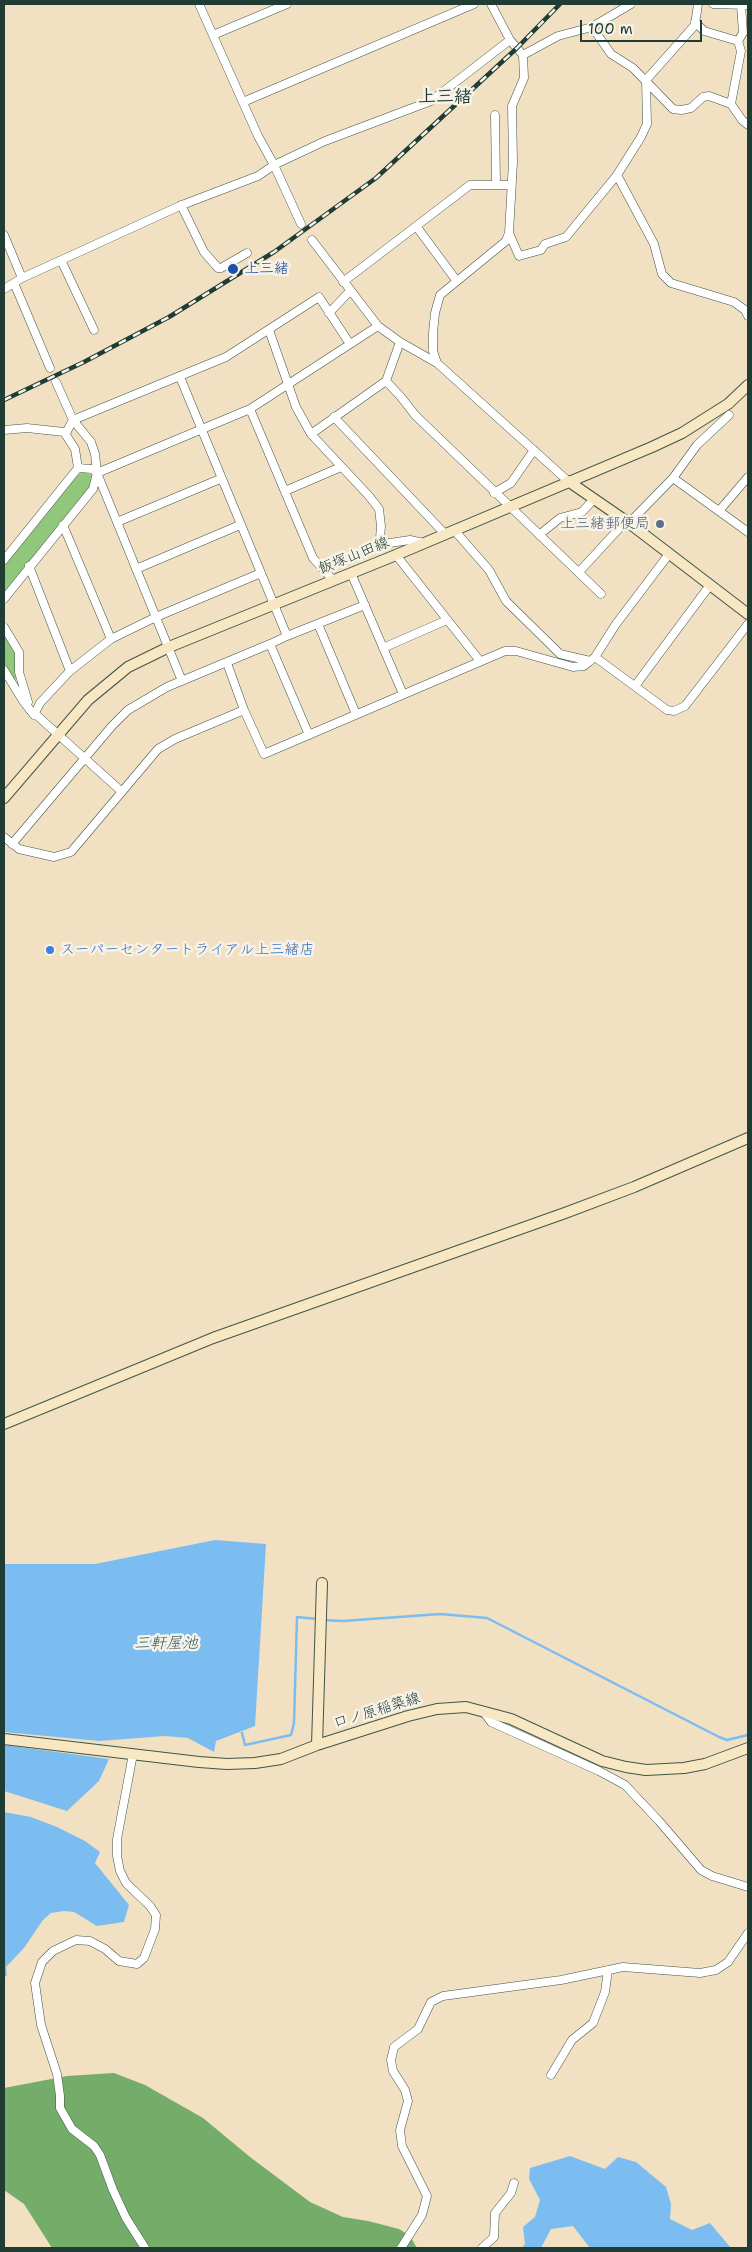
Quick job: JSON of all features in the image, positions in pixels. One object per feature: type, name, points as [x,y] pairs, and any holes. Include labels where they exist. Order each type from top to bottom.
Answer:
[{"type":"main road","name":"飯塚山田線","points":[[4,798],[56,735],[88,700],[128,668],[168,647],[396,555],[682,433],[728,404],[748,385]]},
{"type":"main road","points":[[568,481],[628,522],[748,614]]},
{"type":"main road","points":[[4,1424],[213,1338],[565,1213],[634,1187],[748,1138]]},
{"type":"main road","points":[[317,1745],[322,1583]]},
{"type":"main road","name":"口ノ原稲築線","points":[[4,1739],[227,1764],[255,1763],[281,1759],[317,1745],[437,1709],[466,1707],[511,1719],[602,1761],[646,1770],[684,1768],[704,1764],[748,1748]]},
{"type":"street","points":[[199,4],[258,136],[274,165],[301,224]]},
{"type":"street","points":[[213,35],[287,4]]},
{"type":"street","points":[[243,102],[474,4]]},
{"type":"street","points":[[437,363],[433,351],[435,313],[440,295],[506,241],[509,233],[513,162],[512,106],[524,78],[523,55],[510,40],[491,4]]},
{"type":"street","points":[[523,55],[558,36],[592,27],[631,4]]},
{"type":"street","points":[[509,233],[519,256],[541,250],[545,244],[566,237],[617,175],[647,124],[646,80],[695,22],[698,4]]},
{"type":"street","points":[[713,4],[744,5],[743,33],[738,41],[741,51],[731,104]]},
{"type":"street","points":[[695,22],[704,31],[738,41]]},
{"type":"street","points":[[592,27],[610,54],[634,68],[673,109],[691,108],[703,97],[709,96],[731,104],[742,120],[748,125]]},
{"type":"street","points":[[4,289],[18,280],[181,205],[258,176],[274,165],[326,141],[431,101],[510,40]]},
{"type":"street","points":[[495,114],[496,184]]},
{"type":"street","points":[[617,175],[654,244],[662,274],[671,283],[734,302],[745,310],[748,316]]},
{"type":"street","points":[[343,282],[470,185],[511,185]]},
{"type":"street","points":[[181,205],[204,252],[218,268],[247,253]]},
{"type":"street","points":[[416,226],[456,280]]},
{"type":"street","points":[[4,235],[50,368]]},
{"type":"street","points":[[312,240],[378,326],[400,342],[437,363],[568,481]]},
{"type":"street","points":[[61,260],[94,330]]},
{"type":"street","points":[[329,313],[350,290]]},
{"type":"street","points":[[66,433],[73,420],[226,357],[319,297],[350,344]]},
{"type":"street","points":[[97,473],[250,409],[378,326]]},
{"type":"street","points":[[269,330],[296,407],[311,434],[379,509],[380,538],[384,544],[410,540],[424,543]]},
{"type":"street","points":[[311,434],[386,381],[400,342]]},
{"type":"street","points":[[180,377],[220,479],[287,636]]},
{"type":"street","points":[[386,381],[415,415],[601,594]]},
{"type":"street","points":[[4,598],[93,489],[97,473],[96,454],[91,442],[73,420],[56,382]]},
{"type":"street","points":[[250,409],[313,558],[333,580]]},
{"type":"street","points":[[579,572],[673,478],[698,445],[729,415]]},
{"type":"street","points":[[334,417],[489,570],[506,601],[560,654],[592,659],[635,686],[667,710],[674,711],[685,706],[748,624]]},
{"type":"street","points":[[4,430],[59,430],[66,433],[75,449],[78,468],[4,560]]},
{"type":"street","points":[[494,493],[511,483],[534,450]]},
{"type":"street","points":[[285,491],[341,467]]},
{"type":"street","points":[[78,468],[92,469],[97,473],[182,681]]},
{"type":"street","points":[[719,511],[748,477]]},
{"type":"street","points":[[673,478],[748,532]]},
{"type":"street","points":[[117,522],[220,479]]},
{"type":"street","points":[[539,536],[560,518],[582,512],[594,499]]},
{"type":"street","points":[[63,525],[111,639]]},
{"type":"street","points":[[136,569],[240,525]]},
{"type":"street","points":[[227,663],[244,710],[264,754],[506,651],[516,650],[573,667],[584,666],[592,659],[668,554]]},
{"type":"street","points":[[396,555],[480,661]]},
{"type":"street","points":[[29,566],[70,671]]},
{"type":"street","points":[[351,573],[403,694]]},
{"type":"street","points":[[34,715],[40,703],[70,671],[111,639],[156,616],[261,574]]},
{"type":"street","points":[[635,686],[710,585]]},
{"type":"street","points":[[12,844],[84,758],[128,710],[167,687],[365,605]]},
{"type":"street","points":[[383,648],[447,620]]},
{"type":"street","points":[[318,624],[356,714]]},
{"type":"street","points":[[4,627],[19,652],[22,685],[34,715]]},
{"type":"street","points":[[270,644],[309,735]]},
{"type":"street","points":[[4,670],[34,715],[121,791]]},
{"type":"street","points":[[4,837],[19,850],[54,858],[64,856],[71,852],[158,749],[244,710]]},
{"type":"street","points":[[482,1710],[492,1722],[599,1771],[625,1785],[701,1870],[712,1876],[748,1888]]},
{"type":"street","points":[[133,1754],[117,1839],[117,1856],[120,1871],[126,1883],[150,1906],[156,1915],[155,1929],[144,1958],[137,1964],[119,1961],[105,1949],[90,1941],[76,1940],[53,1951],[42,1962],[35,1982],[42,2025],[57,2074],[60,2108],[72,2129],[94,2146],[126,2218],[146,2248]]},
{"type":"street","points":[[401,2248],[422,2215],[427,2196],[401,2138],[400,2130],[408,2101],[405,2090],[393,2071],[391,2060],[394,2047],[418,2029],[431,2002],[436,1998],[561,1980],[624,1967],[700,1973],[716,1970],[728,1962],[748,1933]]},
{"type":"street","points":[[551,2075],[572,2040],[593,2023],[605,1992],[608,1970]]},
{"type":"street","points":[[482,2248],[494,2237],[494,2213],[511,2193],[514,2183]]},
{"type":"green space","points":[[83,472],[92,475],[91,486],[4,595],[4,565],[23,538],[78,475]]},
{"type":"green space","points":[[4,632],[16,652],[18,678],[14,680],[4,664]]},
{"type":"green space","points":[[114,2073],[145,2085],[203,2118],[250,2157],[310,2202],[343,2217],[399,2229],[410,2236],[417,2248],[52,2248],[24,2204],[4,2190],[4,2088],[67,2076]]},
{"type":"water","name":"三軒屋池","points":[[215,1540],[266,1544],[255,1726],[216,1741],[214,1752],[188,1738],[165,1736],[99,1741],[4,1732],[4,1564],[95,1564]]},
{"type":"water","points":[[4,1745],[109,1759],[99,1781],[67,1811],[4,1791]]},
{"type":"water","points":[[4,1812],[31,1817],[57,1827],[85,1841],[100,1852],[95,1863],[129,1905],[124,1922],[97,1926],[74,1912],[51,1913],[43,1920],[24,1948],[6,1967],[7,1975],[4,1978]]},
{"type":"water","points":[[570,2156],[605,2169],[618,2157],[636,2162],[666,2187],[671,2204],[670,2219],[692,2230],[710,2223],[731,2248],[590,2248],[573,2226],[551,2229],[541,2248],[522,2248],[525,2244],[523,2227],[535,2217],[540,2200],[529,2179],[530,2168]]},
{"type":"waterway","points":[[322,1620],[343,1621],[440,1614],[487,1618],[719,1737],[727,1740],[748,1735]]},
{"type":"waterway","points":[[242,1733],[245,1745],[291,1735],[294,1723],[297,1617],[317,1619]]},
{"type":"railway","points":[[4,400],[84,362],[169,317],[274,252],[376,178],[517,48],[560,4]]},
{"type":"place","name":"上三緒","points":[[233,269]]},
{"type":"place","name":"上三緒郵便局","points":[[660,524]]},
{"type":"place","name":"スーパーセンタートライアル上三緒店","points":[[50,950]]},
{"type":"district","name":"上三緒","points":[[445,97]]}]
